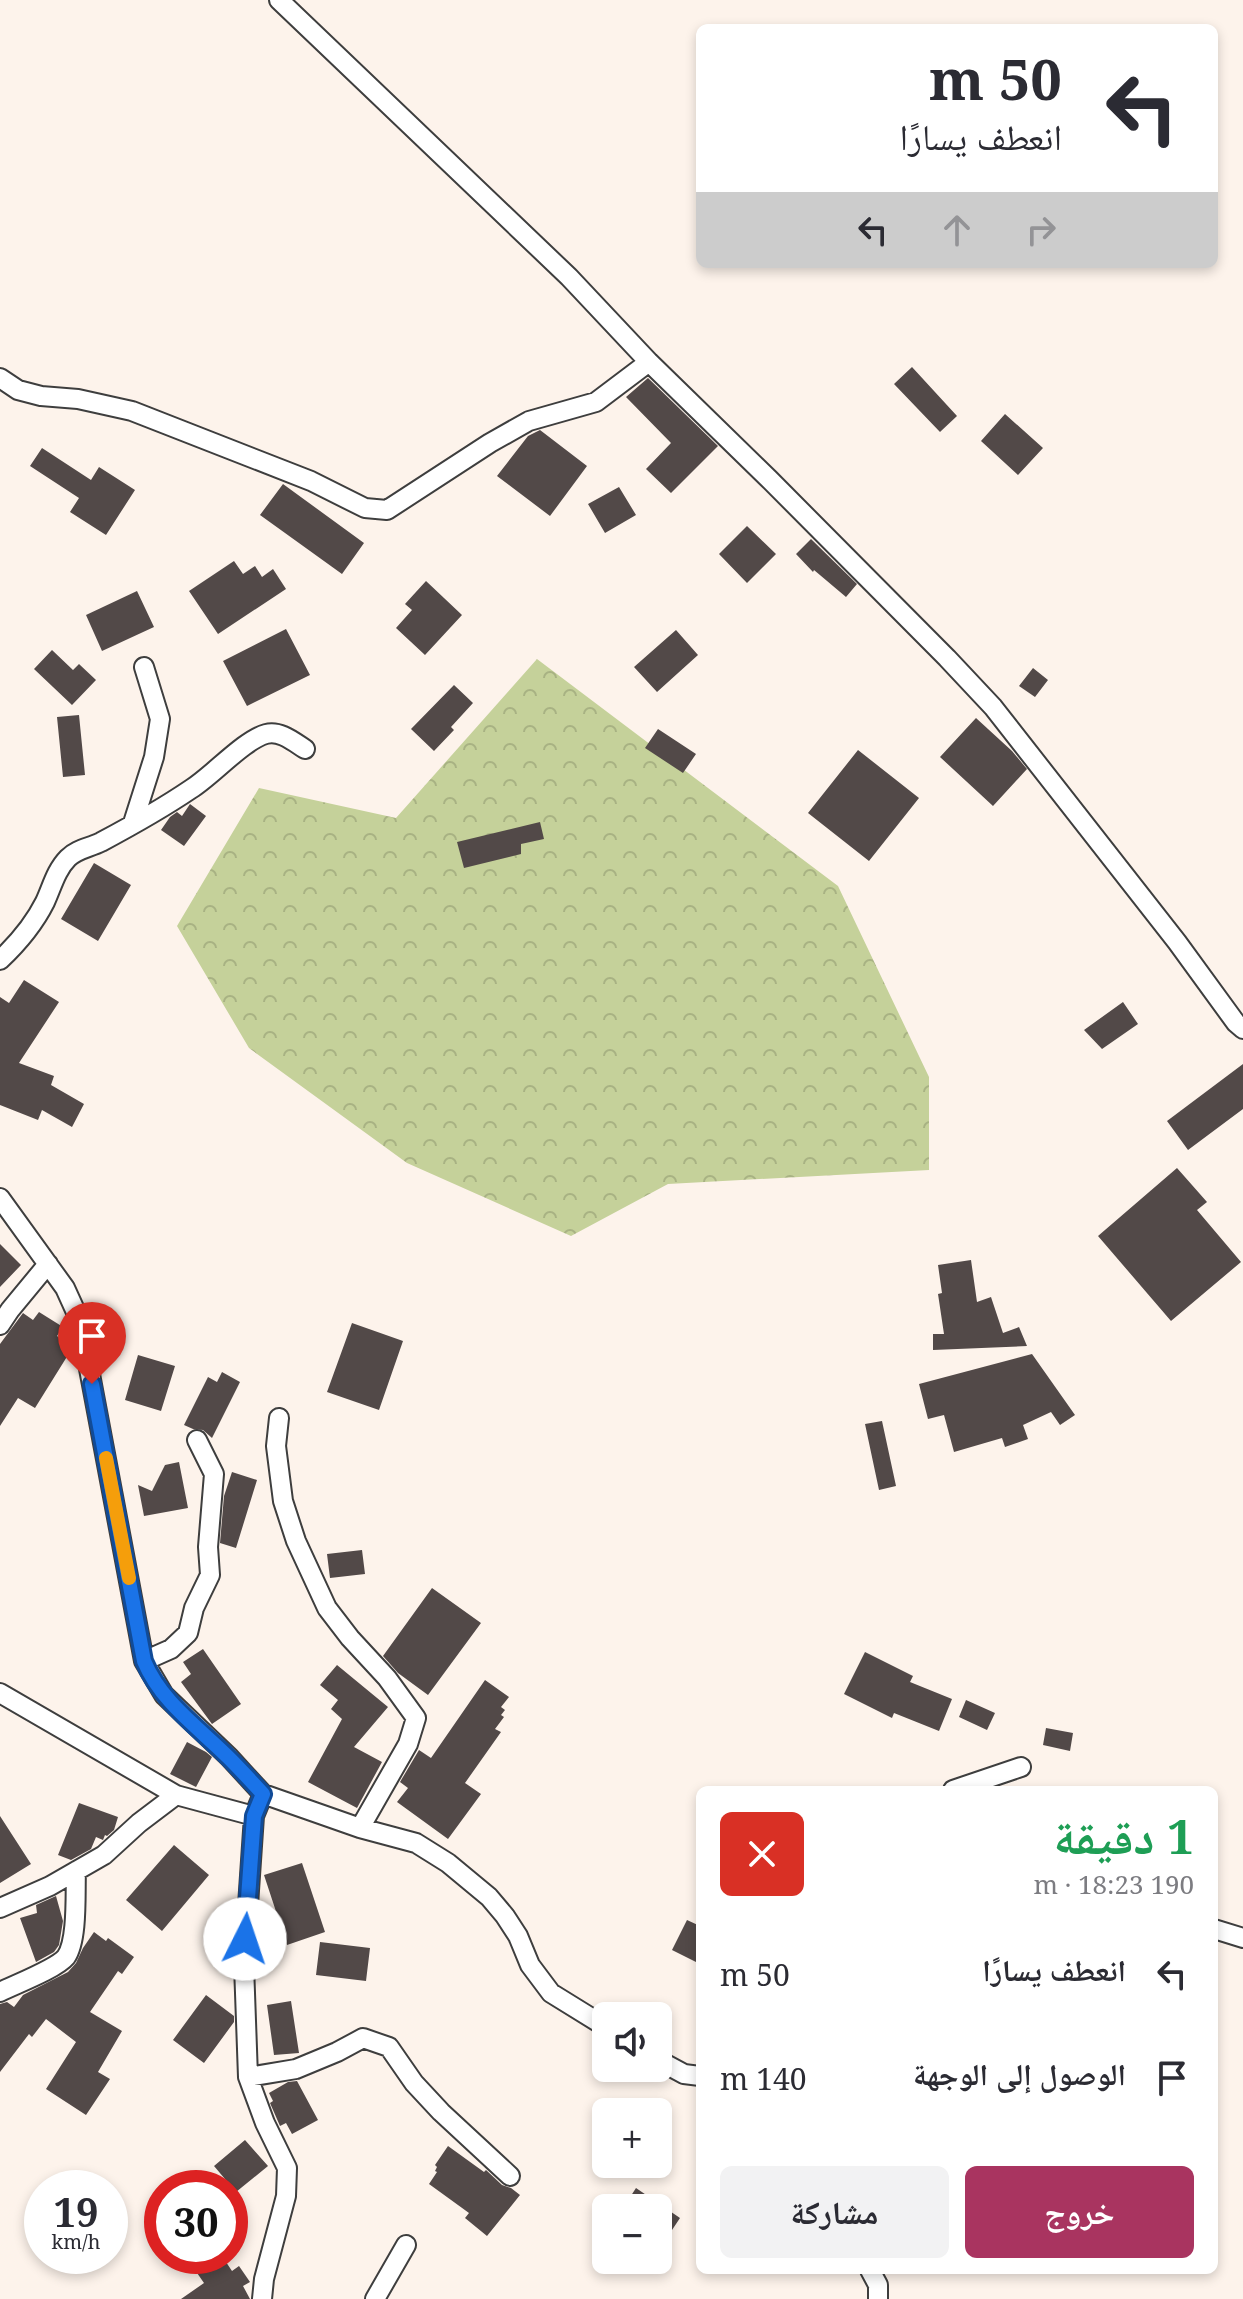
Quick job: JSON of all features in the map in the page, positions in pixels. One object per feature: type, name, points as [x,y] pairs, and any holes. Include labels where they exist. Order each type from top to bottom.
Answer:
[{"type":"street","points":[[279,0],[569,277],[649,362],[861,571],[993,707],[1243,1029]]},
{"type":"street","points":[[0,378],[18,390],[41,396],[78,399],[132,411],[311,481],[365,508],[387,510],[529,421],[596,402],[649,362]]},
{"type":"street","points":[[133,823],[154,757],[160,719],[144,667]]},
{"type":"street","points":[[0,960],[32,924],[65,860],[73,853],[98,844],[192,789],[246,745],[265,734],[275,733],[305,749]]},
{"type":"street","points":[[0,1198],[65,1288],[80,1321],[144,1661],[164,1695],[263,1794],[360,1828],[416,1843],[448,1863],[489,1897],[505,1916],[518,1936],[530,1965],[551,1993],[592,2018]]},
{"type":"street","points":[[0,1325],[48,1264]]},
{"type":"street","points":[[279,1418],[276,1446],[283,1501],[302,1554],[327,1608],[387,1678],[416,1718],[408,1744],[360,1828]]},
{"type":"street","points":[[144,1661],[171,1649],[188,1633],[194,1608],[210,1575],[208,1536],[214,1474],[197,1440]]},
{"type":"street","points":[[0,1693],[176,1795],[254,1816]]},
{"type":"street","points":[[965,1786],[1021,1767]]},
{"type":"street","points":[[262,2299],[264,2279],[286,2196],[287,2168],[265,2123],[248,2077],[244,1965],[254,1816],[263,1794]]},
{"type":"street","points":[[0,1908],[50,1886],[104,1855],[176,1795]]},
{"type":"street","points":[[0,1992],[59,1963],[68,1954],[73,1938],[76,1871]]},
{"type":"street","points":[[1218,1930],[1243,1938]]},
{"type":"street","points":[[248,2077],[296,2069],[363,2038],[389,2047],[414,2083],[441,2112],[510,2176]]},
{"type":"street","points":[[672,2068],[696,2076]]},
{"type":"street","points":[[375,2299],[406,2245]]},
{"type":"street","points":[[872,2274],[878,2285],[878,2299]]},
{"type":"green space","points":[[537,659],[838,886],[929,1077],[929,1170],[668,1184],[571,1236],[407,1163],[249,1048],[177,926],[259,788],[396,818]]},
{"type":"building","points":[[912,367],[957,416],[940,432],[894,384]]},
{"type":"building","points":[[648,378],[718,446],[671,493],[646,469],[671,443],[626,397]]},
{"type":"building","points":[[1005,414],[1043,448],[1018,475],[981,441]]},
{"type":"building","points":[[540,430],[587,466],[550,516],[497,476],[528,436]]},
{"type":"building","points":[[42,448],[91,480],[99,467],[135,490],[106,535],[70,512],[79,498],[30,466]]},
{"type":"building","points":[[283,484],[364,543],[342,574],[260,515]]},
{"type":"building","points":[[619,487],[636,515],[605,533],[588,504]]},
{"type":"building","points":[[747,526],[776,554],[747,583],[719,554]]},
{"type":"building","points":[[811,539],[857,584],[846,597],[813,572],[796,554]]},
{"type":"building","points":[[234,561],[243,574],[255,566],[262,577],[273,569],[286,589],[218,634],[189,591]]},
{"type":"building","points":[[426,581],[462,615],[425,655],[396,628],[412,610],[405,604]]},
{"type":"building","points":[[137,591],[154,627],[102,651],[86,615]]},
{"type":"building","points":[[286,629],[310,675],[247,706],[223,661]]},
{"type":"building","points":[[676,630],[698,655],[657,692],[634,667]]},
{"type":"building","points":[[52,650],[73,670],[79,664],[96,680],[72,705],[34,669]]},
{"type":"building","points":[[1033,668],[1048,680],[1035,697],[1019,686]]},
{"type":"building","points":[[454,685],[473,703],[434,751],[411,729]]},
{"type":"building","points":[[79,715],[85,775],[63,777],[57,717]]},
{"type":"building","points":[[976,718],[1027,769],[993,806],[940,757]]},
{"type":"building","points":[[658,729],[696,754],[683,773],[645,748]]},
{"type":"building","points":[[858,750],[919,798],[869,861],[808,813]]},
{"type":"building","points":[[190,804],[206,816],[184,846],[161,830],[170,817],[177,812],[182,816]]},
{"type":"building","points":[[540,822],[544,839],[521,844],[521,854],[464,868],[457,842]]},
{"type":"building","points":[[94,863],[131,885],[98,941],[61,919]]},
{"type":"building","points":[[24,980],[59,1002],[19,1063],[54,1076],[51,1085],[84,1104],[72,1127],[42,1110],[38,1120],[0,1105],[0,997],[9,1003]]},
{"type":"building","points":[[1123,1002],[1138,1024],[1102,1049],[1084,1030]]},
{"type":"building","points":[[1243,1064],[1243,1109],[1188,1150],[1167,1121]]},
{"type":"building","points":[[1177,1168],[1207,1202],[1197,1210],[1241,1262],[1171,1321],[1098,1236]]},
{"type":"building","points":[[0,1244],[21,1265],[0,1287]]},
{"type":"building","points":[[971,1260],[977,1302],[991,1297],[1003,1333],[1019,1327],[1027,1346],[933,1350],[933,1334],[944,1334],[938,1294],[942,1293],[938,1265]]},
{"type":"building","points":[[39,1312],[63,1327],[57,1336],[73,1347],[35,1408],[18,1398],[0,1426],[0,1344],[23,1313],[33,1320]]},
{"type":"building","points":[[352,1323],[403,1341],[379,1410],[327,1392]]},
{"type":"building","points":[[1032,1354],[1075,1415],[1060,1425],[1051,1412],[1023,1425],[1028,1439],[1005,1447],[1002,1438],[954,1452],[944,1415],[928,1419],[919,1384]]},
{"type":"building","points":[[138,1355],[175,1366],[161,1411],[125,1400]]},
{"type":"building","points":[[222,1372],[240,1382],[212,1438],[203,1430],[184,1425],[208,1377],[217,1382]]},
{"type":"building","points":[[882,1421],[896,1486],[879,1490],[865,1424]]},
{"type":"building","points":[[179,1462],[188,1508],[144,1516],[138,1485],[152,1491],[165,1465]]},
{"type":"building","points":[[232,1472],[257,1480],[236,1548],[220,1543],[224,1496]]},
{"type":"building","points":[[362,1550],[365,1574],[330,1578],[327,1554]]},
{"type":"building","points":[[432,1588],[481,1623],[428,1695],[398,1673],[383,1656]]},
{"type":"building","points":[[203,1649],[241,1704],[212,1724],[181,1682],[191,1674],[183,1662]]},
{"type":"building","points":[[865,1652],[913,1676],[910,1682],[952,1699],[939,1731],[894,1713],[892,1718],[844,1694]]},
{"type":"building","points":[[337,1665],[388,1707],[354,1747],[382,1762],[357,1808],[308,1782],[342,1719],[331,1709],[338,1700],[320,1685]]},
{"type":"building","points":[[485,1680],[509,1697],[501,1707],[505,1710],[501,1715],[504,1717],[495,1729],[501,1732],[465,1783],[481,1794],[448,1839],[397,1802],[408,1788],[400,1782],[419,1750],[431,1758]]},
{"type":"building","points":[[966,1700],[995,1713],[987,1730],[959,1717]]},
{"type":"building","points":[[1046,1728],[1073,1733],[1070,1751],[1043,1745]]},
{"type":"building","points":[[187,1742],[212,1757],[196,1787],[170,1774]]},
{"type":"building","points":[[79,1803],[118,1817],[114,1830],[103,1840],[96,1837],[91,1849],[71,1860],[58,1855]]},
{"type":"building","points":[[0,1816],[31,1864],[0,1883]]},
{"type":"building","points":[[174,1845],[209,1875],[162,1931],[126,1900]]},
{"type":"building","points":[[302,1863],[325,1932],[287,1945],[264,1875]]},
{"type":"building","points":[[56,1896],[63,1921],[59,1945],[54,1952],[36,1962],[20,1918],[37,1913],[36,1905]]},
{"type":"building","points":[[687,1920],[696,1924],[696,1962],[672,1950]]},
{"type":"building","points":[[94,1932],[134,1957],[122,1974],[118,1971],[90,2012],[122,2031],[98,2072],[110,2079],[86,2115],[46,2089],[76,2042],[46,2019],[32,2037],[29,2034],[0,2072],[0,2004],[7,2002],[14,2007],[23,1995],[68,1972]]},
{"type":"building","points":[[320,1942],[370,1948],[366,1981],[316,1975]]},
{"type":"building","points":[[206,1995],[234,2016],[234,2022],[204,2063],[173,2040]]},
{"type":"building","points":[[291,2001],[299,2053],[274,2055],[267,2005]]},
{"type":"building","points":[[297,2081],[318,2120],[292,2134],[286,2123],[280,2126],[269,2093],[288,2082]]},
{"type":"building","points":[[245,2140],[268,2166],[248,2182],[248,2170],[217,2170],[214,2166]]},
{"type":"building","points":[[448,2146],[520,2195],[487,2236],[465,2218],[469,2213],[429,2184],[437,2172],[435,2165]]},
{"type":"building","points":[[672,2213],[680,2218],[672,2230]]},
{"type":"building","points":[[198,2274],[244,2274],[250,2282],[243,2286],[250,2299],[181,2299],[204,2283]]},
{"type":"slow traffic","points":[[106,1458],[129,1578]]},
{"type":"route","points":[[92,1384],[148,1672],[164,1695],[263,1794],[254,1816],[245,1939]]}]
